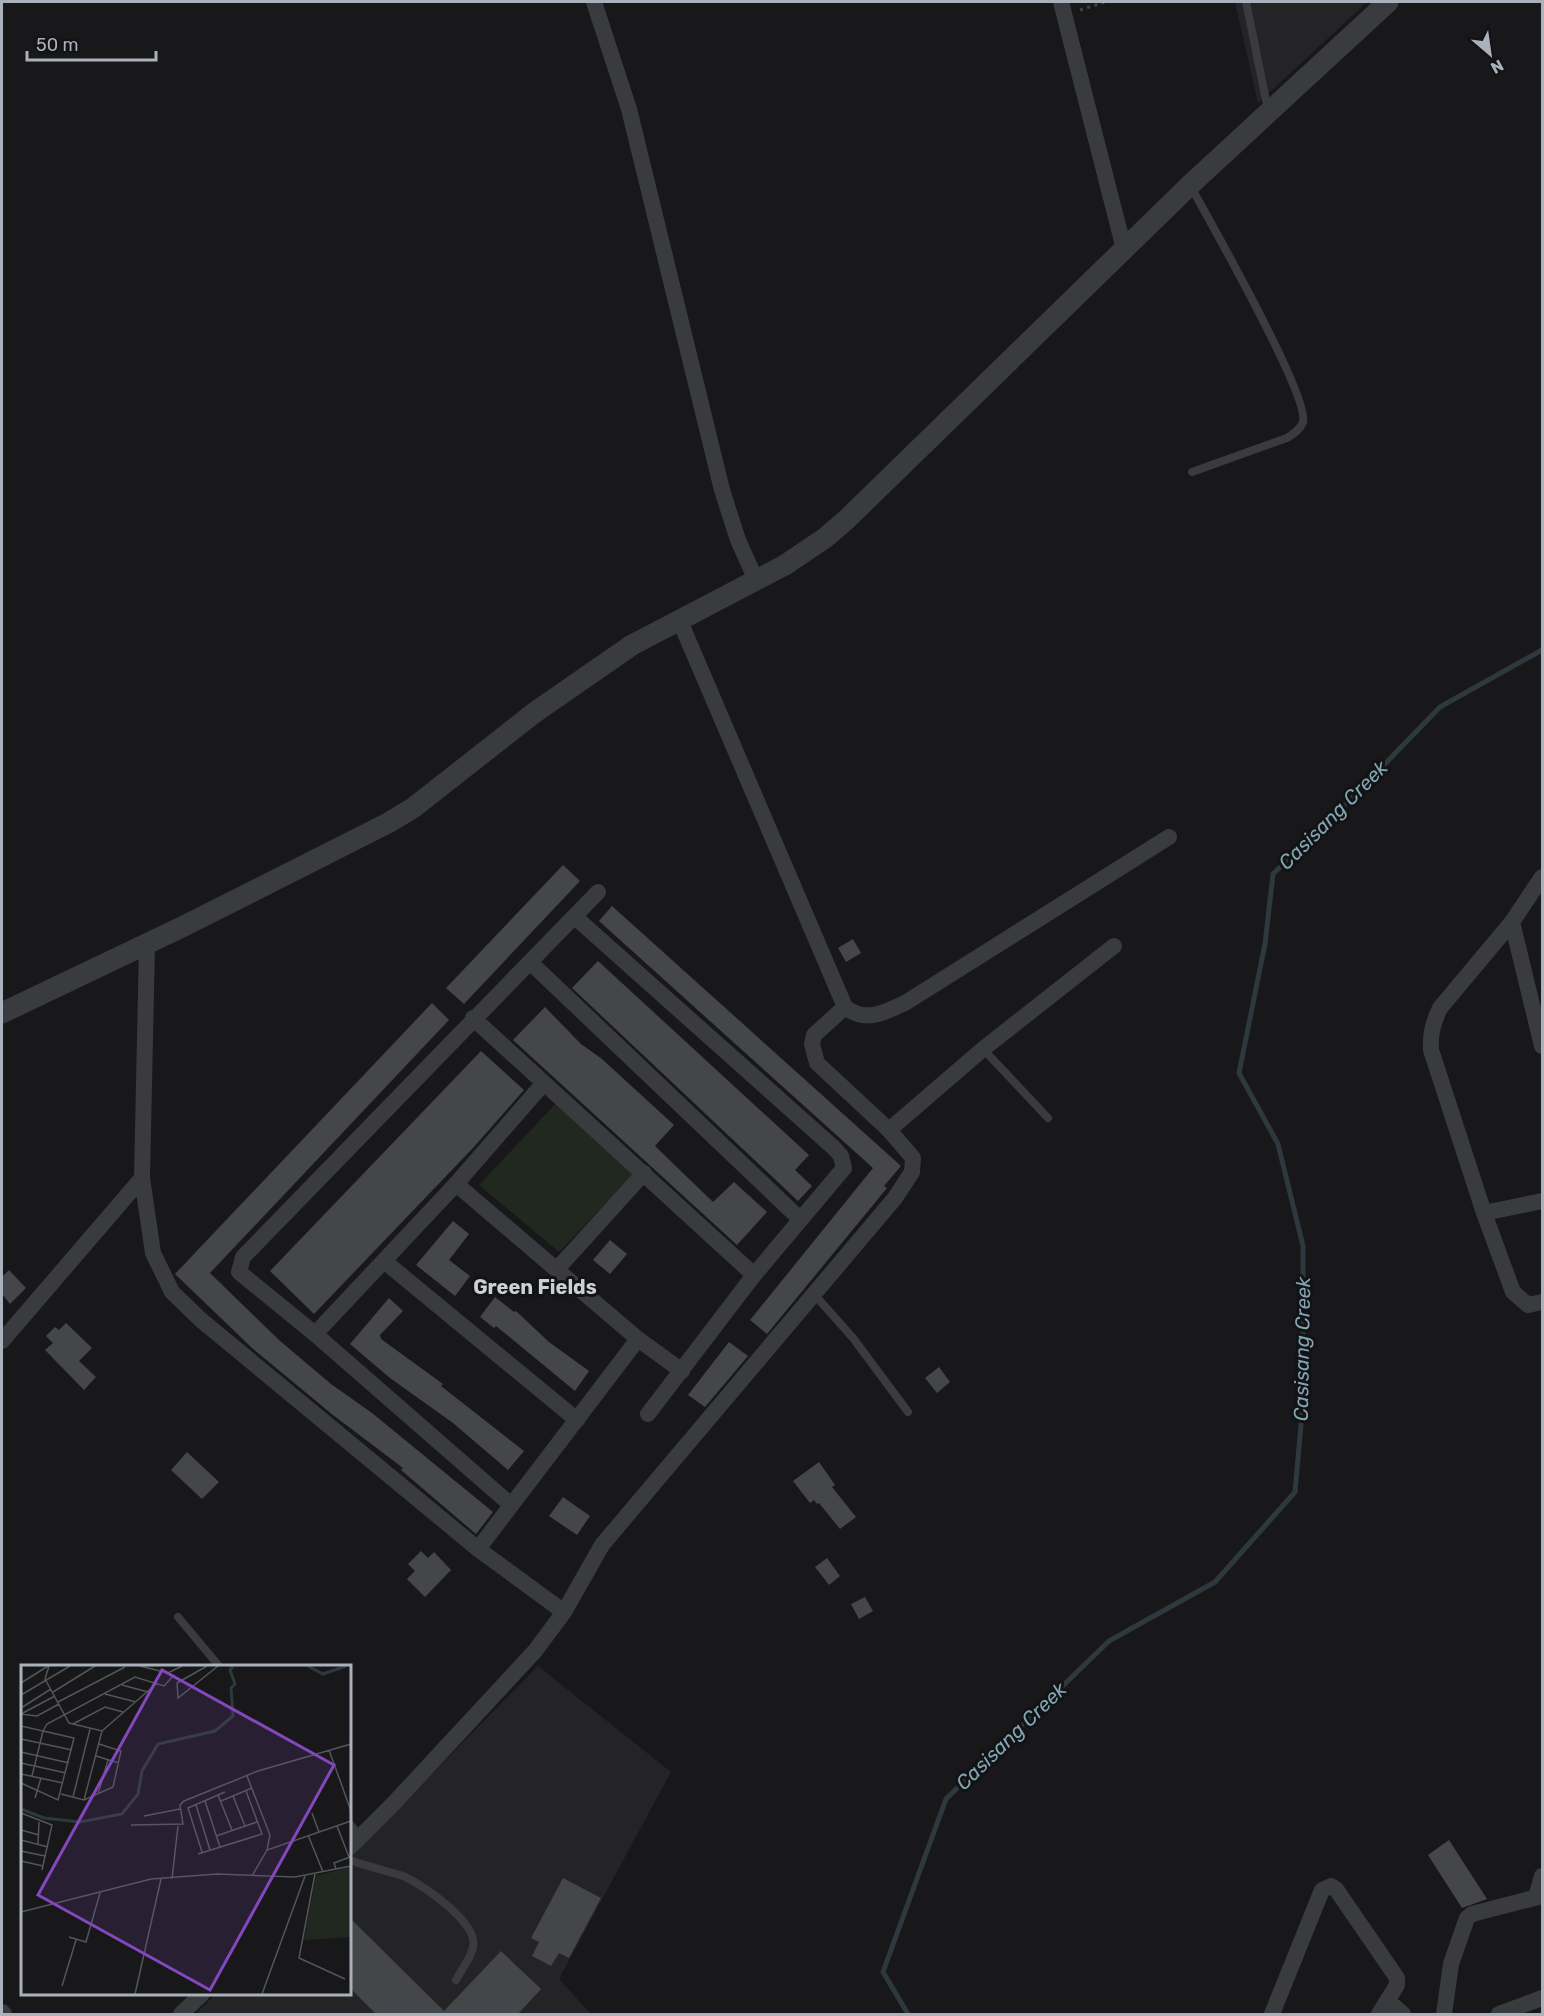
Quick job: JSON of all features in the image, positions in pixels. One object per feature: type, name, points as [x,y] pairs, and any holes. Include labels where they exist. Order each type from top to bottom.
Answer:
[{"type":"street","points":[[594,2],[628,109],[722,490],[738,540],[756,580]]},
{"type":"street","points":[[2,1013],[147,944],[413,808],[534,713],[632,645],[806,551],[846,520],[1190,184],[1388,2]]},
{"type":"street","points":[[1062,8],[1124,249]]},
{"type":"street","points":[[680,619],[845,1007],[855,1015],[865,1017],[884,1013],[905,1003],[1169,837]]},
{"type":"street","points":[[1542,877],[1512,922],[1440,1008],[1432,1024],[1431,1038],[1431,1050],[1484,1213],[1513,1292],[1527,1305],[1542,1302]]},
{"type":"street","points":[[510,1504],[315,1334],[239,1272],[243,1257],[598,892]]},
{"type":"street","points":[[575,917],[841,1156],[844,1168],[754,1275],[648,1414]]},
{"type":"street","points":[[1512,922],[1542,1046]]},
{"type":"street","points":[[147,944],[142,1178],[153,1252],[172,1292],[201,1320],[477,1549],[564,1612]]},
{"type":"street","points":[[889,1130],[984,1049],[1114,946]]},
{"type":"street","points":[[531,963],[800,1219]]},
{"type":"street","points":[[353,1836],[501,1689],[535,1652],[564,1612],[602,1545],[896,1198],[912,1172],[913,1158],[889,1130],[825,1073],[813,1053],[814,1035],[845,1007]]},
{"type":"street","points":[[473,1018],[754,1275]]},
{"type":"street","points":[[315,1334],[456,1184],[543,1084]]},
{"type":"street","points":[[557,1269],[644,1173]]},
{"type":"street","points":[[2,1341],[142,1178]]},
{"type":"street","points":[[456,1184],[638,1339],[682,1371]]},
{"type":"street","points":[[1484,1213],[1542,1201]]},
{"type":"street","points":[[384,1261],[577,1420]]},
{"type":"street","points":[[477,1549],[638,1339]]},
{"type":"street","points":[[1444,2014],[1451,1964],[1467,1918],[1472,1914],[1539,1897],[1542,1876]]},
{"type":"street","points":[[1272,2014],[1322,1890],[1327,1886],[1336,1889],[1397,1978],[1397,1985],[1384,2008],[1403,2014]]},
{"type":"street","points":[[181,2014],[201,1995]]},
{"type":"street","points":[[1499,2014],[1539,2001]]},
{"type":"lane","points":[[1246,2],[1268,111]]},
{"type":"lane","points":[[1190,184],[1278,353],[1302,409],[1303,421],[1296,432],[1287,438],[1192,472]]},
{"type":"lane","points":[[984,1049],[1048,1118]]},
{"type":"lane","points":[[814,1294],[853,1338],[908,1412]]},
{"type":"lane","points":[[178,1617],[218,1665]]},
{"type":"lane","points":[[351,1860],[412,1880],[451,1909],[473,1938],[473,1947],[456,1980]]},
{"type":"path","points":[[1062,8],[1105,2]]},
{"type":"shaded area","points":[[1235,2],[1367,2],[1258,103]]},
{"type":"shaded area","points":[[557,1102],[635,1173],[559,1252],[479,1185]]},
{"type":"shaded area","points":[[538,1666],[671,1772],[559,1979],[591,2014],[195,2014],[215,1995],[351,1995],[351,1856]]},
{"type":"building","points":[[563,865],[580,881],[464,1004],[446,988]]},
{"type":"building","points":[[612,906],[901,1166],[884,1186],[887,1188],[767,1334],[750,1320],[873,1168],[599,921]]},
{"type":"building","points":[[853,939],[861,953],[846,962],[838,948]]},
{"type":"building","points":[[598,961],[809,1155],[795,1170],[812,1186],[798,1201],[572,988]]},
{"type":"building","points":[[432,1003],[449,1020],[210,1273],[279,1340],[331,1384],[372,1413],[493,1512],[476,1534],[401,1470],[403,1468],[333,1415],[252,1348],[175,1274]]},
{"type":"building","points":[[545,1007],[581,1044],[602,1059],[674,1125],[655,1146],[713,1202],[734,1182],[767,1212],[737,1245],[513,1040]]},
{"type":"building","points":[[481,1051],[524,1090],[473,1148],[314,1314],[270,1271]]},
{"type":"building","points":[[453,1221],[469,1234],[449,1260],[470,1276],[455,1296],[416,1265]]},
{"type":"building","points":[[610,1240],[627,1254],[610,1274],[593,1260]]},
{"type":"building","points":[[9,1270],[26,1288],[10,1304],[2,1294],[2,1277]]},
{"type":"building","points":[[495,1297],[514,1312],[516,1311],[549,1342],[589,1371],[575,1391],[496,1326],[494,1328],[480,1317]]},
{"type":"building","points":[[389,1298],[403,1311],[380,1335],[381,1339],[443,1384],[441,1386],[524,1451],[508,1470],[453,1423],[390,1378],[350,1344]]},
{"type":"building","points":[[66,1323],[92,1348],[79,1361],[96,1377],[84,1390],[45,1350],[53,1343],[46,1336],[55,1327],[59,1330]]},
{"type":"building","points":[[729,1342],[748,1356],[705,1407],[688,1395]]},
{"type":"building","points":[[939,1367],[950,1382],[937,1393],[925,1378]]},
{"type":"building","points":[[187,1452],[219,1482],[202,1499],[171,1470]]},
{"type":"building","points":[[819,1462],[835,1485],[832,1487],[856,1517],[840,1529],[819,1503],[817,1504],[814,1500],[810,1503],[793,1481]]},
{"type":"building","points":[[563,1497],[590,1516],[577,1535],[549,1516]]},
{"type":"building","points":[[421,1551],[428,1558],[434,1552],[451,1570],[425,1597],[407,1579],[415,1571],[408,1564]]},
{"type":"building","points":[[827,1558],[840,1576],[829,1585],[815,1567]]},
{"type":"building","points":[[865,1597],[873,1611],[859,1619],[851,1604]]},
{"type":"building","points":[[1449,1840],[1487,1899],[1462,1908],[1428,1855]]},
{"type":"building","points":[[563,1878],[601,1898],[569,1958],[559,1953],[551,1966],[532,1956],[539,1942],[531,1938]]},
{"type":"building","points":[[351,1919],[444,2011],[501,1951],[541,1989],[518,2014],[376,2014],[351,1989]]},
{"type":"waterway","name":"Casisang Creek","points":[[908,2014],[883,1972],[946,1799],[1109,1641],[1215,1582],[1295,1492],[1303,1402],[1303,1246],[1278,1144],[1239,1073],[1265,944],[1273,874],[1347,803],[1440,707],[1542,650]]},
{"type":"district","name":"Green Fields","points":[[535,1287]]}]
